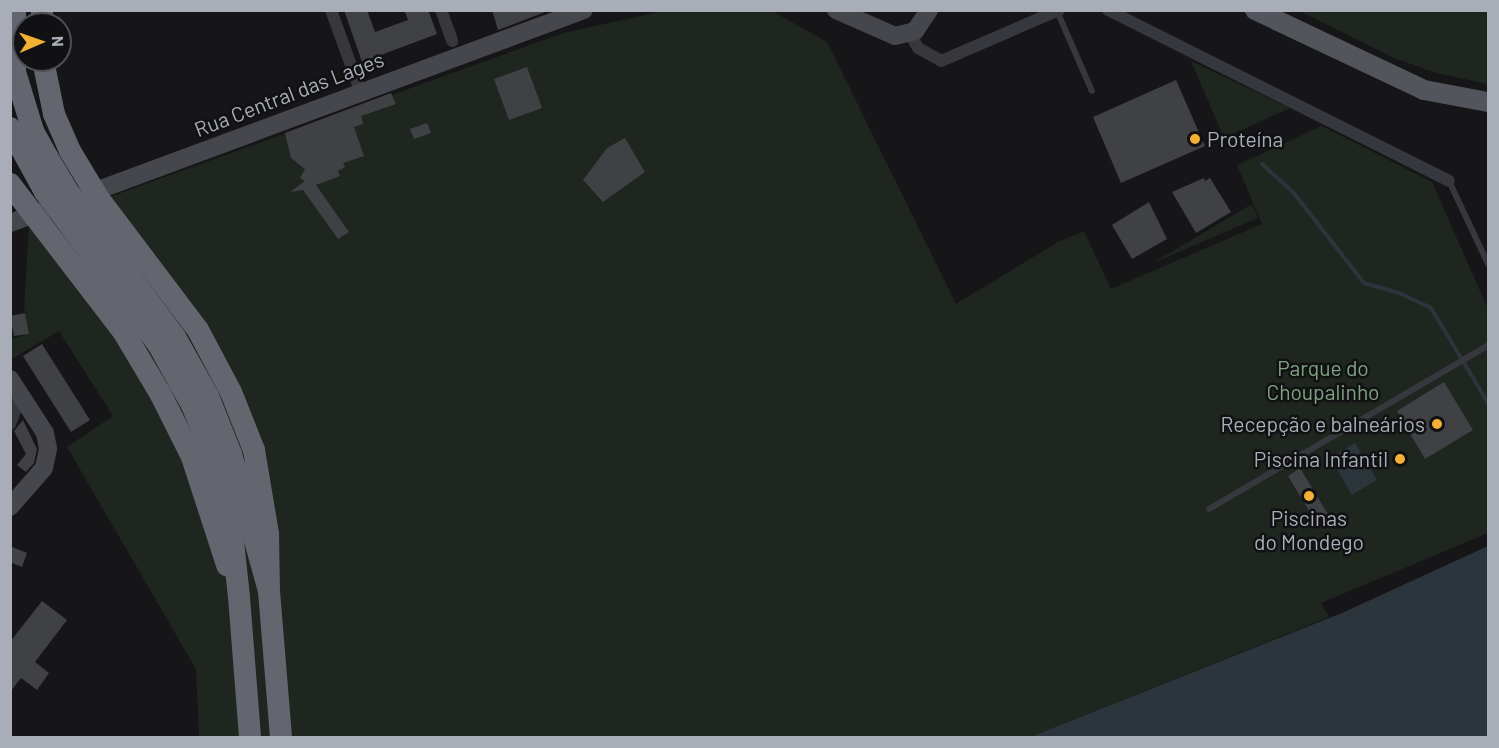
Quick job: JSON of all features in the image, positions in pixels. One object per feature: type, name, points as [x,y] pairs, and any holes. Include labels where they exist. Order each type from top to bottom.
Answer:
[{"type":"highway","points":[[15,10],[15,72],[33,131],[64,186],[152,302],[208,396],[243,493],[269,591]]},
{"type":"highway","points":[[45,72],[54,114],[69,151],[99,199],[198,330],[231,392],[254,450],[268,534],[269,591],[281,738]]},
{"type":"highway","points":[[10,128],[50,200],[158,344],[192,405],[215,460],[230,513],[240,597],[250,738]]},
{"type":"highway","points":[[10,184],[123,331],[160,393],[192,457],[240,597]]},
{"type":"main road","name":"Rua Central das Lages","points":[[10,223],[360,90],[584,10]]},
{"type":"main road","points":[[836,10],[887,35],[910,34],[929,10]]},
{"type":"main road","points":[[1255,10],[1424,90],[1488,102]]},
{"type":"main road","points":[[10,379],[45,433],[48,449],[44,468],[10,507]]},
{"type":"street","points":[[331,10],[360,90]]},
{"type":"street","points":[[441,10],[452,41]]},
{"type":"street","points":[[1108,10],[1449,181]]},
{"type":"street","points":[[910,34],[918,48],[941,61],[1058,11]]},
{"type":"street","points":[[10,424],[21,395]]},
{"type":"lane","points":[[1058,11],[1092,91]]},
{"type":"lane","points":[[1449,181],[1488,264]]},
{"type":"lane","points":[[1209,509],[1488,345]]},
{"type":"green space","name":"Parque do Choupalinho","points":[[664,11],[772,11],[827,42],[956,304],[1058,242],[1084,231],[1111,289],[1262,224],[1237,165],[1322,126],[1432,182],[1488,309],[1488,533],[1321,603],[1329,617],[1030,737],[199,737],[196,669],[67,447],[113,416],[59,331],[10,360],[10,339],[29,334],[24,307],[29,226],[563,33]]},
{"type":"green space","points":[[1299,11],[1488,11],[1488,84],[1436,73],[1394,58]]},
{"type":"green space","points":[[1191,61],[1290,108],[1224,138]]},
{"type":"green space","points":[[1252,204],[1258,218],[1151,264]]},
{"type":"shaded area","points":[[1355,443],[1377,480],[1352,495],[1330,458]]},
{"type":"shaded area","points":[[1488,546],[1488,737],[1030,737],[1342,613]]},
{"type":"building","points":[[344,10],[367,10],[375,32],[408,20],[404,10],[428,10],[437,34],[362,62]]},
{"type":"building","points":[[492,10],[550,10],[498,30]]},
{"type":"building","points":[[527,67],[542,108],[509,120],[494,79]]},
{"type":"building","points":[[1176,80],[1205,146],[1121,183],[1093,117]]},
{"type":"building","points":[[391,93],[396,104],[361,116],[363,124],[354,127],[364,156],[343,163],[345,167],[338,171],[340,176],[316,185],[349,232],[338,239],[303,190],[290,192],[305,181],[300,178],[305,169],[291,158],[285,133]]},
{"type":"building","points":[[427,123],[431,133],[414,139],[410,129]]},
{"type":"building","points":[[625,138],[645,172],[603,202],[583,180],[607,148]]},
{"type":"building","points":[[1204,178],[1205,181],[1210,178],[1231,212],[1196,233],[1172,192]]},
{"type":"building","points":[[1149,202],[1167,239],[1132,259],[1112,225]]},
{"type":"building","points":[[25,313],[29,334],[14,336],[10,316]]},
{"type":"building","points":[[42,344],[90,420],[71,432],[23,356]]},
{"type":"building","name":"Recepção e balneários","points":[[1444,382],[1473,430],[1425,459],[1397,411]]},
{"type":"building","points":[[23,420],[37,449],[34,463],[26,472],[17,465],[26,454],[14,431]]},
{"type":"building","name":"Piscinas do Mondego","points":[[1300,468],[1329,516],[1317,524],[1288,476]]},
{"type":"building","points":[[10,546],[27,553],[22,567],[10,562]]},
{"type":"building","points":[[42,601],[67,620],[35,662],[49,673],[37,690],[21,678],[10,692],[10,642]]},
{"type":"waterway","points":[[1262,164],[1293,192],[1364,283],[1399,293],[1431,308],[1488,403]]},
{"type":"place","name":"Proteína","points":[[1195,139]]},
{"type":"place","name":"Recepção e balneários","points":[[1437,424]]},
{"type":"place","name":"Piscina Infantil","points":[[1400,459]]},
{"type":"place","name":"Piscinas do Mondego","points":[[1309,496]]}]
